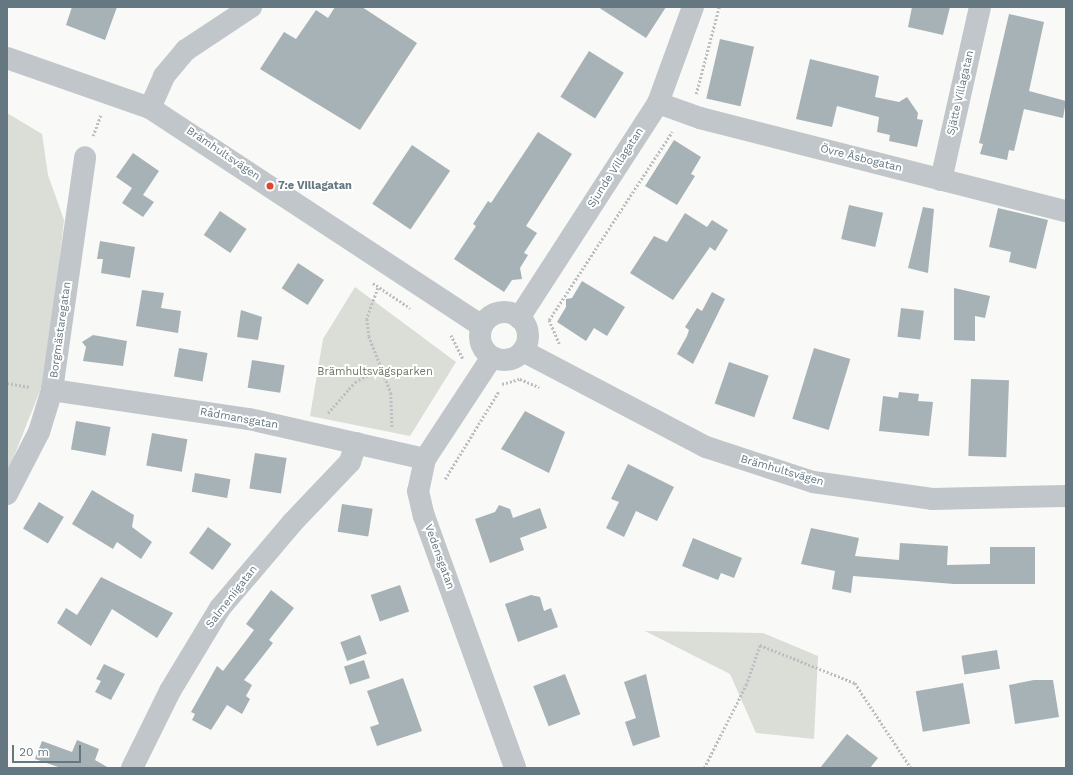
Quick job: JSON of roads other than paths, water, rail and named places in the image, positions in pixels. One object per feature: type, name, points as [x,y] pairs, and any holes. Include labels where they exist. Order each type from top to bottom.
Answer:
[{"type":"street","points":[[150,108],[164,76],[186,50],[251,7]]},
{"type":"street","name":"Sjunde Villagatan","points":[[519,318],[658,103],[693,7]]},
{"type":"street","name":"Sjätte Villagatan","points":[[941,180],[980,7]]},
{"type":"street","name":"Brämhultsvägen","points":[[7,58],[150,108],[482,326]]},
{"type":"street","name":"Övre Åsbogatan","points":[[658,103],[685,112],[941,180],[1066,210]]},
{"type":"street","name":"Borgmästaregatan","points":[[7,494],[39,432],[52,390],[85,157]]},
{"type":"street","points":[[498,313],[519,318],[527,330],[523,351],[505,360],[492,357],[481,344],[482,326],[498,313]]},
{"type":"street","name":"Brämhultsvägen","points":[[523,351],[555,370],[706,447],[813,482],[932,499],[1066,496]]},
{"type":"street","name":"Vedensgatan","points":[[492,357],[424,459],[418,490],[424,516],[516,768]]},
{"type":"street","name":"Rådmansgatan","points":[[52,390],[241,418],[390,450],[424,459]]},
{"type":"street","name":"Salmeniigatan","points":[[132,768],[170,692],[220,608],[292,523],[350,462],[356,443]]},
{"type":"place","name":"7:e Villagatan","points":[[270,186]]},
{"type":"park label","name":"Brämhultsvägsparken","points":[[375,372]]}]
